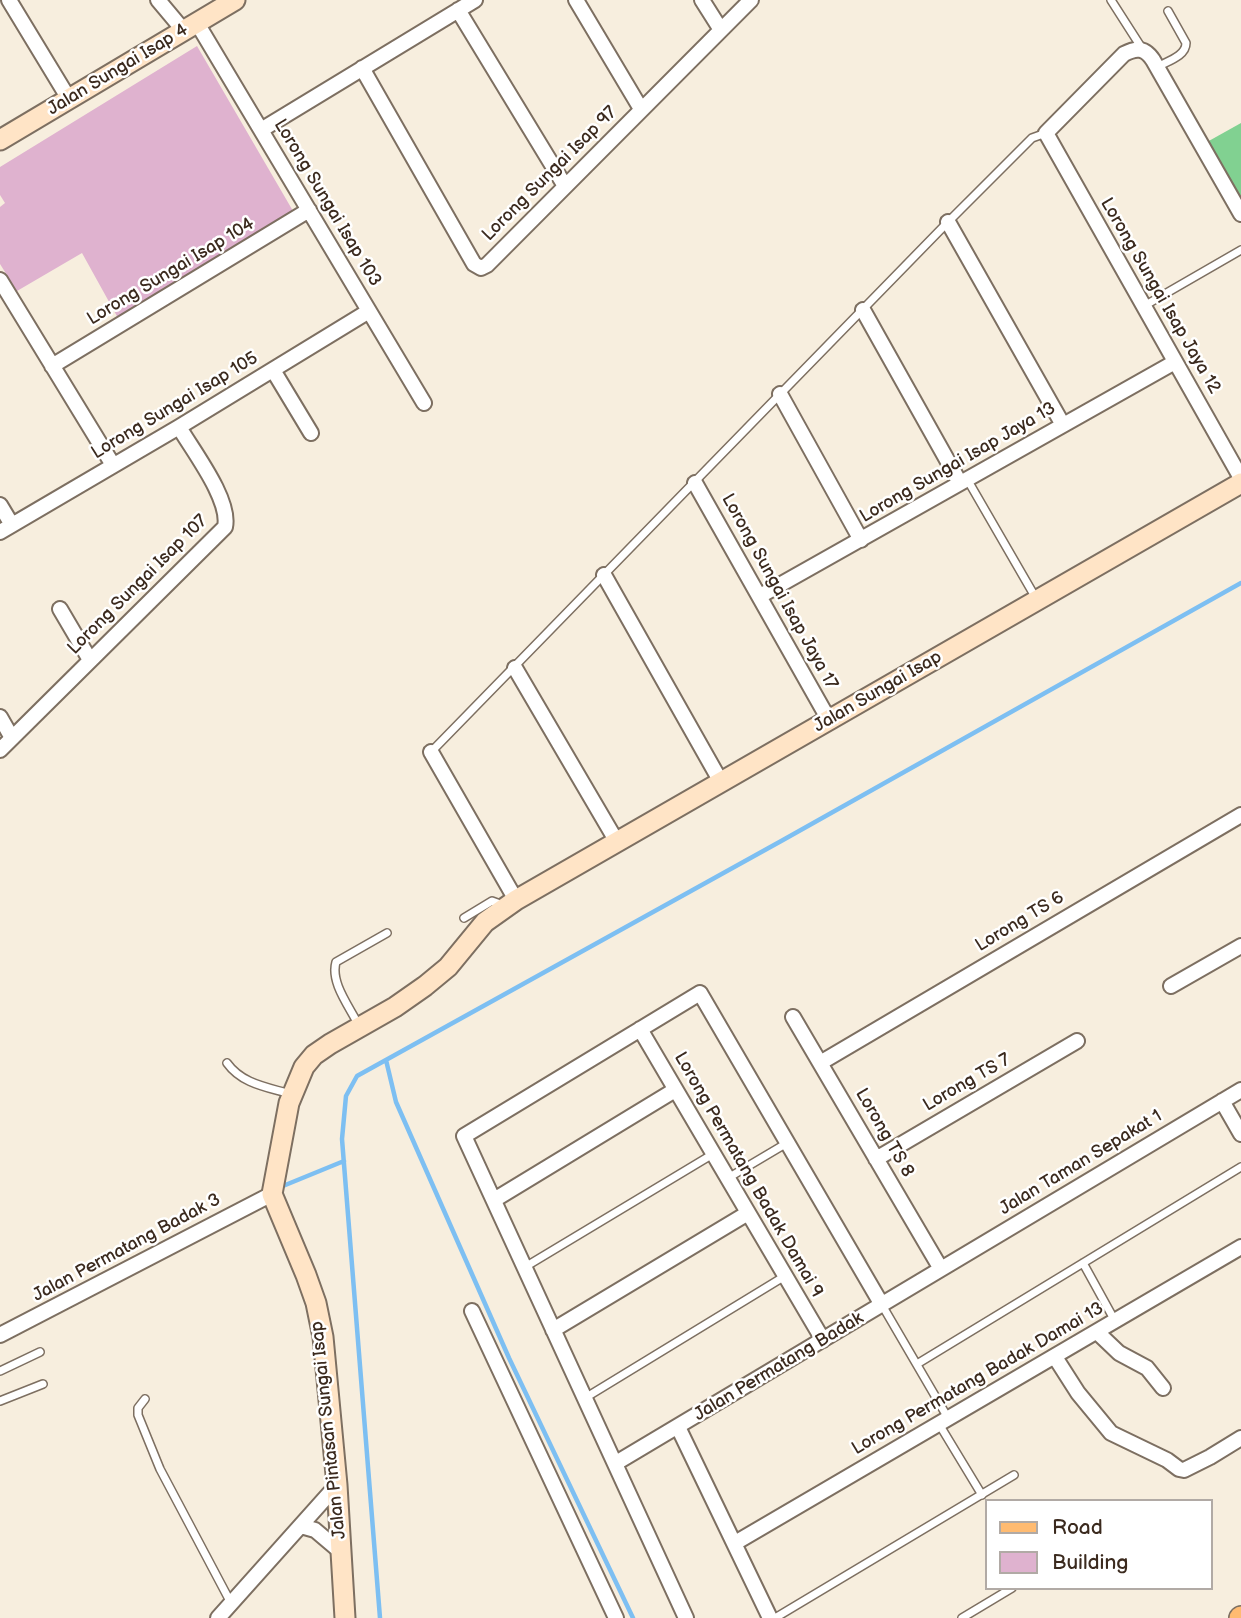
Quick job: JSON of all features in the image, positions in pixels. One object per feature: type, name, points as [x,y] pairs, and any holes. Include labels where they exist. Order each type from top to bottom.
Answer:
[{"type":"street","points":[[9,0],[69,99]]},
{"type":"street","name":"Lorong Sungai Isap 103","points":[[158,0],[191,27],[261,130],[424,403]]},
{"type":"street","name":"Jalan Sungai Isap 4","points":[[0,140],[235,0]]},
{"type":"street","points":[[261,130],[475,0]]},
{"type":"street","points":[[576,0],[641,109]]},
{"type":"street","points":[[702,0],[721,30]]},
{"type":"street","name":"Lorong Sungai Isap 97","points":[[362,68],[474,264],[481,268],[751,0]]},
{"type":"street","points":[[458,10],[565,187]]},
{"type":"street","points":[[1046,133],[1124,54],[1140,49],[1149,54],[1157,67],[1241,214]]},
{"type":"street","name":"Lorong Sungai Isap Jaya 12","points":[[1046,133],[1241,481]]},
{"type":"street","name":"Lorong Sungai Isap 104","points":[[52,366],[309,210]]},
{"type":"street","points":[[948,222],[1063,425]]},
{"type":"street","points":[[0,280],[113,465]]},
{"type":"street","points":[[863,310],[963,481]]},
{"type":"street","name":"Lorong Sungai Isap 105","points":[[6,529],[369,311]]},
{"type":"street","name":"Lorong Sungai Isap Jaya 13","points":[[760,596],[1175,362]]},
{"type":"street","points":[[273,370],[311,433]]},
{"type":"street","points":[[780,394],[861,540]]},
{"type":"street","name":"Lorong Sungai Isap 107","points":[[0,750],[225,527],[227,519],[223,502],[179,427]]},
{"type":"street","name":"Jalan Sungai Isap","points":[[511,903],[1241,481]]},
{"type":"street","name":"Lorong Sungai Isap Jaya 17","points":[[695,483],[829,720]]},
{"type":"street","points":[[0,505],[6,529]]},
{"type":"street","points":[[604,575],[721,782]]},
{"type":"street","points":[[60,609],[90,660]]},
{"type":"street","points":[[515,668],[617,842]]},
{"type":"street","points":[[0,717],[12,738]]},
{"type":"street","points":[[271,1194],[292,1095],[304,1067],[314,1055],[396,1007],[425,986],[448,967],[485,922],[511,903],[431,752]]},
{"type":"street","name":"Lorong TS 6","points":[[820,1063],[1241,815]]},
{"type":"street","points":[[1171,986],[1241,946]]},
{"type":"street","points":[[686,1618],[464,1136],[701,993],[882,1305]]},
{"type":"street","name":"Lorong TS 8","points":[[793,1017],[941,1269]]},
{"type":"street","name":"Lorong Permatang Badak Damai 9","points":[[640,1029],[823,1340]]},
{"type":"street","name":"Lorong TS 7","points":[[876,1159],[1077,1041]]},
{"type":"street","points":[[494,1200],[675,1090]]},
{"type":"street","name":"Jalan Taman Sepakat 1","points":[[941,1269],[1241,1090]]},
{"type":"street","points":[[1222,1101],[1241,1134]]},
{"type":"street","name":"Jalan Permatang Badak 3","points":[[0,1335],[271,1194]]},
{"type":"street","name":"Jalan Pintasan Sungai Isap","points":[[271,1194],[316,1303],[323,1337],[337,1485],[345,1618]]},
{"type":"street","points":[[553,1330],[748,1213]]},
{"type":"street","name":"Lorong Permatang Badak Damai 13","points":[[735,1543],[1241,1247]]},
{"type":"street","name":"Jalan Permatang Badak","points":[[616,1463],[941,1269]]},
{"type":"street","points":[[472,1311],[617,1618]]},
{"type":"street","points":[[1097,1332],[1119,1353],[1147,1368],[1164,1388]]},
{"type":"street","points":[[1055,1356],[1078,1394],[1111,1433],[1167,1460],[1178,1469],[1184,1469],[1210,1457],[1241,1437]]},
{"type":"street","points":[[678,1427],[772,1618]]},
{"type":"street","points":[[218,1618],[337,1485]]},
{"type":"street","points":[[301,1526],[315,1530],[341,1552]]},
{"type":"lane","points":[[1111,0],[1140,49]]},
{"type":"lane","points":[[1157,67],[1183,53],[1186,48],[1186,43],[1168,11]]},
{"type":"lane","points":[[431,752],[948,222],[1032,138],[1046,133]]},
{"type":"lane","points":[[1144,306],[1241,250]]},
{"type":"lane","points":[[963,481],[1037,601]]},
{"type":"lane","points":[[464,918],[492,901],[511,903]]},
{"type":"lane","points":[[360,1027],[336,980],[336,962],[387,933]]},
{"type":"lane","points":[[227,1063],[242,1080],[292,1095]]},
{"type":"lane","points":[[727,1178],[788,1143]]},
{"type":"lane","points":[[524,1268],[713,1154]]},
{"type":"lane","points":[[916,1364],[1241,1167]]},
{"type":"lane","points":[[1083,1263],[1115,1321]]},
{"type":"lane","points":[[585,1398],[785,1276]]},
{"type":"lane","points":[[882,1305],[916,1364],[982,1495]]},
{"type":"lane","points":[[0,1371],[40,1352]]},
{"type":"lane","points":[[0,1401],[43,1384]]},
{"type":"lane","points":[[145,1399],[138,1408],[138,1415],[160,1469],[231,1604]]},
{"type":"lane","points":[[772,1618],[1014,1475]]},
{"type":"lane","points":[[963,1618],[1009,1590]]},
{"type":"green space","points":[[1241,123],[1241,203],[1207,142]]},
{"type":"building","points":[[197,46],[293,211],[118,318],[82,253],[17,291],[0,264],[0,207],[5,203],[0,195],[0,167]]},
{"type":"waterway","points":[[380,1618],[342,1139],[346,1096],[357,1076],[1241,583]]},
{"type":"waterway","points":[[386,1060],[396,1102],[509,1358],[633,1618]]},
{"type":"waterway","points":[[278,1188],[344,1161]]}]
